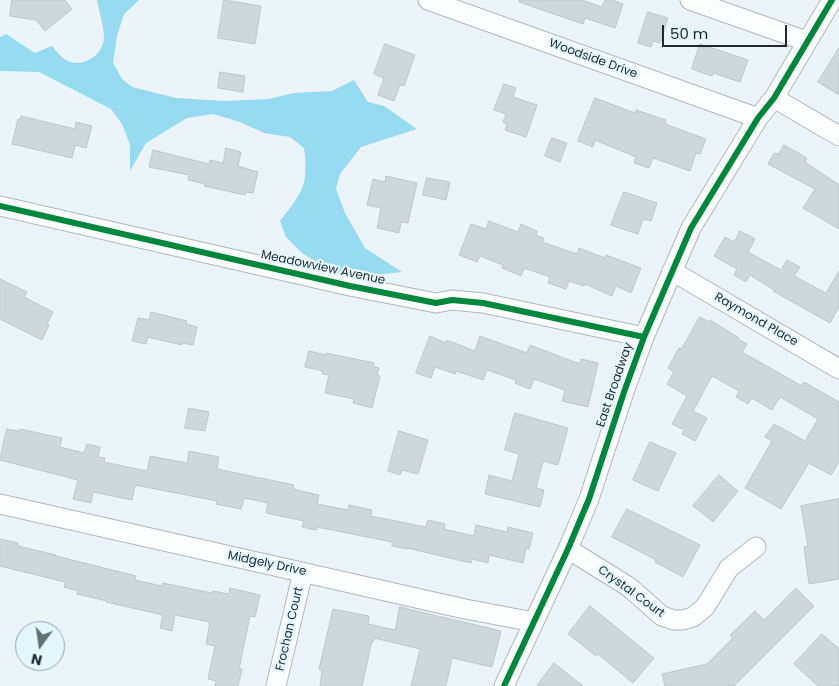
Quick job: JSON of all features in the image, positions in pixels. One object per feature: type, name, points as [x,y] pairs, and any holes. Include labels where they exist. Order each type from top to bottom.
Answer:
[{"type":"street","name":"Woodside Drive","points":[[428,0],[758,118]]},
{"type":"street","points":[[690,0],[806,42]]},
{"type":"street","name":"East Broadway","points":[[511,683],[534,622],[589,499],[644,337],[691,228],[758,118],[774,98],[832,0]]},
{"type":"street","points":[[774,98],[839,136]]},
{"type":"street","name":"Meadowview Avenue","points":[[0,206],[350,286],[436,303],[452,300],[483,303],[644,337]]},
{"type":"street","name":"Raymond Place","points":[[672,271],[839,369]]},
{"type":"street","name":"Midgely Drive","points":[[0,504],[465,609],[534,622]]},
{"type":"street","name":"Crystal Court","points":[[568,549],[629,587],[662,616],[674,620],[683,620],[693,617],[705,607],[730,568],[756,548]]},
{"type":"street","name":"Frochan Court","points":[[276,686],[303,572]]},
{"type":"shaded area","points":[[97,0],[139,0],[124,14],[117,36],[113,63],[122,79],[132,87],[176,98],[225,101],[269,99],[293,93],[332,91],[354,80],[368,102],[384,106],[417,129],[361,147],[340,174],[336,189],[345,213],[365,248],[402,272],[364,276],[331,270],[303,254],[286,237],[280,221],[299,195],[305,171],[304,148],[290,137],[264,133],[240,122],[213,114],[187,118],[146,143],[130,171],[130,145],[122,124],[111,109],[39,72],[0,71],[0,37],[6,34],[35,53],[52,46],[66,60],[78,63],[90,59],[99,51],[104,39]]},
{"type":"building","points":[[12,0],[65,0],[72,9],[45,31],[36,20],[10,16]]},
{"type":"building","points":[[224,0],[261,6],[255,44],[218,38]]},
{"type":"building","points":[[520,0],[582,0],[602,7],[605,0],[612,0],[623,4],[615,28],[585,18],[583,24],[519,2]]},
{"type":"building","points":[[648,12],[668,18],[660,43],[653,41],[651,47],[638,43]]},
{"type":"building","points":[[385,44],[415,55],[404,86],[400,85],[394,101],[378,95],[384,78],[374,74]]},
{"type":"building","points":[[700,44],[748,60],[740,82],[713,73],[712,76],[692,69]]},
{"type":"building","points":[[839,48],[839,95],[818,82]]},
{"type":"building","points":[[220,72],[245,76],[243,92],[218,88]]},
{"type":"building","points":[[504,84],[516,88],[513,97],[537,105],[526,137],[505,130],[507,124],[503,122],[506,114],[494,110]]},
{"type":"building","points":[[595,98],[635,113],[636,110],[666,120],[665,124],[706,139],[700,154],[696,153],[690,171],[653,158],[649,168],[634,163],[636,157],[595,140],[593,147],[578,141]]},
{"type":"building","points":[[21,116],[75,129],[76,122],[92,126],[86,148],[75,145],[72,158],[12,144],[18,119],[21,119]]},
{"type":"building","points":[[552,138],[567,143],[560,162],[545,156]]},
{"type":"building","points":[[784,145],[807,158],[805,162],[839,185],[839,229],[803,208],[815,189],[768,164],[774,153],[778,154]]},
{"type":"building","points":[[226,148],[241,152],[238,166],[258,172],[253,193],[246,192],[245,195],[204,186],[205,184],[188,180],[189,175],[149,167],[153,150],[209,164],[210,160],[223,163]]},
{"type":"building","points":[[386,176],[417,183],[408,223],[401,222],[399,233],[377,228],[381,208],[367,205],[373,179],[385,182]]},
{"type":"building","points":[[427,178],[450,182],[446,200],[423,195]]},
{"type":"building","points":[[624,192],[657,203],[651,221],[643,219],[638,234],[611,225]]},
{"type":"building","points":[[489,221],[518,232],[521,224],[537,231],[536,235],[544,238],[542,242],[577,254],[579,248],[605,258],[606,255],[641,268],[631,293],[616,286],[612,296],[585,284],[584,286],[569,281],[566,289],[548,283],[550,277],[524,268],[521,276],[502,268],[503,265],[480,256],[477,262],[459,255],[471,224],[486,229]]},
{"type":"building","points":[[740,231],[755,239],[748,252],[781,270],[787,260],[800,267],[794,276],[826,293],[839,271],[839,307],[830,323],[773,291],[750,275],[746,282],[734,275],[737,269],[714,256],[725,237],[734,242]]},
{"type":"building","points":[[0,279],[27,292],[24,297],[53,312],[42,340],[0,319]]},
{"type":"building","points":[[151,312],[187,321],[186,324],[197,327],[193,345],[182,343],[182,345],[148,337],[146,344],[132,341],[138,318],[149,320]]},
{"type":"building","points":[[700,317],[709,322],[710,320],[747,344],[742,352],[802,386],[804,382],[839,402],[839,462],[831,475],[809,463],[781,509],[745,488],[772,441],[765,437],[774,424],[805,441],[818,419],[780,397],[772,410],[752,398],[748,404],[736,397],[739,391],[712,376],[693,411],[707,418],[695,441],[682,434],[685,428],[683,427],[682,429],[672,424],[687,396],[667,384],[674,372],[668,368]]},
{"type":"building","points":[[430,336],[446,343],[447,340],[475,351],[480,336],[527,353],[530,345],[580,364],[581,359],[598,363],[588,407],[562,401],[565,390],[534,379],[530,389],[515,383],[516,380],[487,370],[483,380],[456,371],[455,374],[435,367],[431,378],[416,373]]},
{"type":"building","points":[[309,351],[374,363],[373,366],[379,368],[377,375],[380,376],[372,408],[353,403],[354,399],[325,393],[329,375],[322,374],[323,371],[305,367]]},
{"type":"building","points":[[189,408],[209,412],[205,431],[185,428]]},
{"type":"building","points":[[515,413],[568,428],[558,465],[543,461],[536,488],[544,490],[540,507],[485,494],[489,475],[512,481],[519,454],[505,450]]},
{"type":"building","points":[[7,429],[19,431],[20,429],[62,438],[60,447],[84,453],[87,444],[100,447],[98,457],[105,458],[104,462],[147,471],[150,456],[187,463],[189,451],[219,457],[217,469],[294,485],[293,489],[319,495],[317,504],[348,510],[349,505],[372,510],[371,516],[426,527],[428,520],[445,524],[444,529],[474,536],[476,525],[507,532],[508,527],[533,533],[529,549],[526,548],[523,563],[489,555],[488,563],[472,559],[471,563],[392,546],[392,542],[317,527],[316,530],[302,527],[304,521],[266,513],[268,503],[244,498],[241,509],[216,504],[217,501],[135,485],[132,500],[93,492],[91,503],[73,499],[78,480],[0,460]]},
{"type":"building","points":[[399,431],[428,440],[418,474],[402,470],[400,475],[388,471]]},
{"type":"building","points":[[650,442],[676,453],[658,491],[633,480]]},
{"type":"building","points":[[719,475],[738,491],[713,522],[693,506]]},
{"type":"building","points":[[839,499],[839,579],[809,584],[804,547],[808,546],[801,506]]},
{"type":"building","points":[[627,509],[700,545],[683,577],[655,562],[656,560],[612,537]]},
{"type":"building","points":[[0,539],[18,543],[18,546],[136,576],[135,580],[162,586],[163,583],[212,593],[213,591],[229,594],[230,588],[260,595],[255,617],[250,616],[239,669],[242,669],[238,686],[215,686],[216,681],[208,679],[215,646],[206,644],[210,622],[175,615],[172,631],[160,628],[163,615],[77,594],[78,591],[64,587],[65,582],[0,566]]},
{"type":"building","points":[[796,588],[814,606],[734,686],[665,686],[662,674],[707,664],[733,638],[730,635],[755,611],[764,620]]},
{"type":"building","points":[[590,606],[654,658],[633,683],[598,654],[596,656],[568,634]]},
{"type":"building","points":[[400,607],[501,631],[492,667],[452,658],[446,686],[411,686],[420,649],[374,638],[362,686],[320,686],[322,670],[319,669],[333,609],[369,616],[368,624],[395,630]]},
{"type":"building","points":[[822,634],[839,649],[839,686],[818,686],[794,664]]},
{"type":"building","points":[[554,663],[583,686],[537,686]]},
{"type":"cycle path","points":[[504,686],[568,549],[589,499],[644,337],[691,228],[758,118],[774,98],[832,0]]},
{"type":"cycle path","points":[[0,206],[350,286],[436,303],[452,300],[483,303],[644,337]]}]
